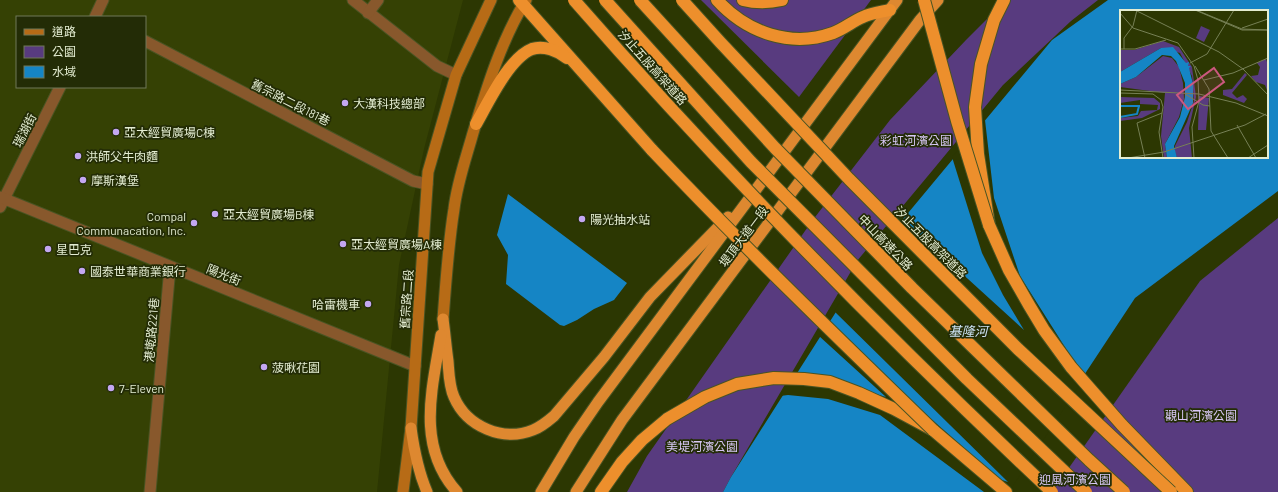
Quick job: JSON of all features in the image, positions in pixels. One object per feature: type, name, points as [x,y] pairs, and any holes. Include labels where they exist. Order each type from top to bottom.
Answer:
[{"type":"highway","name":"汐止五股高架道路","points":[[574,0],[658,95],[802,247],[908,354],[1052,492]]},
{"type":"highway","points":[[605,0],[751,162],[967,379],[1086,492]]},
{"type":"highway","name":"中山高速公路","points":[[640,0],[775,148],[912,288],[1089,460],[1124,492]]},
{"type":"highway","name":"汐止五股高架道路","points":[[682,0],[725,48],[860,190],[1018,349],[1171,492]]},
{"type":"highway","points":[[717,0],[739,20],[759,31],[769,35],[797,40],[833,33],[863,16],[890,10]]},
{"type":"highway","points":[[743,0],[752,2],[776,2],[782,0]]},
{"type":"highway","name":"堤頂大道一段","points":[[541,492],[566,449],[598,402],[897,0]]},
{"type":"highway","points":[[924,0],[957,121],[989,225],[1009,270],[1044,330],[1071,367],[1122,425],[1187,492]]},
{"type":"highway","name":"堤頂大道一段","points":[[576,492],[622,420],[920,20],[938,0]]},
{"type":"highway","points":[[989,225],[978,154],[975,107],[981,64],[994,20],[1004,0]]},
{"type":"highway","points":[[523,2],[652,150],[710,211],[799,300],[934,430],[1006,492]]},
{"type":"highway","points":[[476,124],[501,80],[523,54],[533,49],[542,47],[553,50],[564,56],[580,68]]},
{"type":"highway","points":[[443,318],[450,382],[454,397],[462,410],[475,423],[488,430],[504,434],[518,434],[534,430],[554,416],[604,357],[650,297],[759,185]]},
{"type":"highway","points":[[443,318],[430,404],[430,427],[437,462],[446,478],[457,492]]},
{"type":"highway","points":[[601,492],[622,462],[642,440],[667,419],[705,397],[737,384],[774,378],[804,378],[830,382],[859,392],[934,430]]},
{"type":"highway","points":[[411,428],[417,465],[427,492]]},
{"type":"main road","name":"舊宗路二段","points":[[403,492],[411,428],[428,172],[456,75],[491,0]]},
{"type":"main road","points":[[443,318],[447,262],[454,208],[464,161],[486,88],[523,2]]},
{"type":"street","points":[[96,16],[103,0]]},
{"type":"street","points":[[353,0],[438,66],[456,75]]},
{"type":"street","points":[[368,13],[378,0]]},
{"type":"street","name":"舊宗路二段181巷","points":[[146,42],[413,181],[427,184]]},
{"type":"street","name":"瑞湖街","points":[[1,201],[59,88]]},
{"type":"street","name":"陽光街","points":[[1,201],[170,267],[415,366]]},
{"type":"street","name":"港墘路221巷","points":[[150,492],[170,267]]},
{"type":"shaded area","points":[[0,0],[463,0],[424,149],[399,265],[377,492],[0,492]]},
{"type":"green space","points":[[701,0],[871,0],[799,97]]},
{"type":"green space","points":[[1006,0],[1098,0],[1071,21],[1003,85],[857,261],[723,492],[627,492],[647,456],[812,221],[890,120]]},
{"type":"green space","name":"觀山河濱公園","points":[[1278,218],[1278,492],[1052,492],[1200,281]]},
{"type":"water","name":"基隆河","points":[[1108,0],[1278,0],[1278,191],[1135,298],[1007,492],[723,492],[731,477],[869,260],[1052,40]]},
{"type":"water","points":[[508,194],[627,283],[614,300],[594,309],[564,326],[560,325],[506,284],[508,255],[497,235]]},
{"type":"pier","points":[[986,116],[985,120],[994,198],[1020,276],[1075,363],[1086,375],[1009,492],[984,492],[880,415],[828,399],[788,395],[780,396],[791,379],[872,393],[886,397],[819,336],[826,324],[999,479],[1008,482],[834,311],[868,258],[901,218],[1024,330],[1003,295],[982,253],[952,157],[966,141],[970,147],[971,135]]},
{"type":"place","name":"大漢科技總部","points":[[345,103]]},
{"type":"place","name":"亞太經貿廣場C棟","points":[[116,132]]},
{"type":"place","name":"洪師父牛肉麵","points":[[78,156]]},
{"type":"place","name":"摩斯漢堡","points":[[83,180]]},
{"type":"place","name":"亞太經貿廣場B棟","points":[[215,214]]},
{"type":"place","name":"陽光抽水站","points":[[582,219]]},
{"type":"place","name":"Compal Communacation, Inc.","points":[[194,223]]},
{"type":"place","name":"亞太經貿廣場A棟","points":[[343,244]]},
{"type":"place","name":"星巴克","points":[[48,249]]},
{"type":"place","name":"國泰世華商業銀行","points":[[82,271]]},
{"type":"place","name":"哈雷機車","points":[[368,304]]},
{"type":"place","name":"菠啾花園","points":[[264,367]]},
{"type":"place","name":"7-Eleven","points":[[111,388]]},
{"type":"park label","name":"彩虹河濱公園","points":[[916,140]]},
{"type":"park label","name":"美堤河濱公園","points":[[702,446]]},
{"type":"park label","name":"迎風河濱公園","points":[[1075,479]]}]
